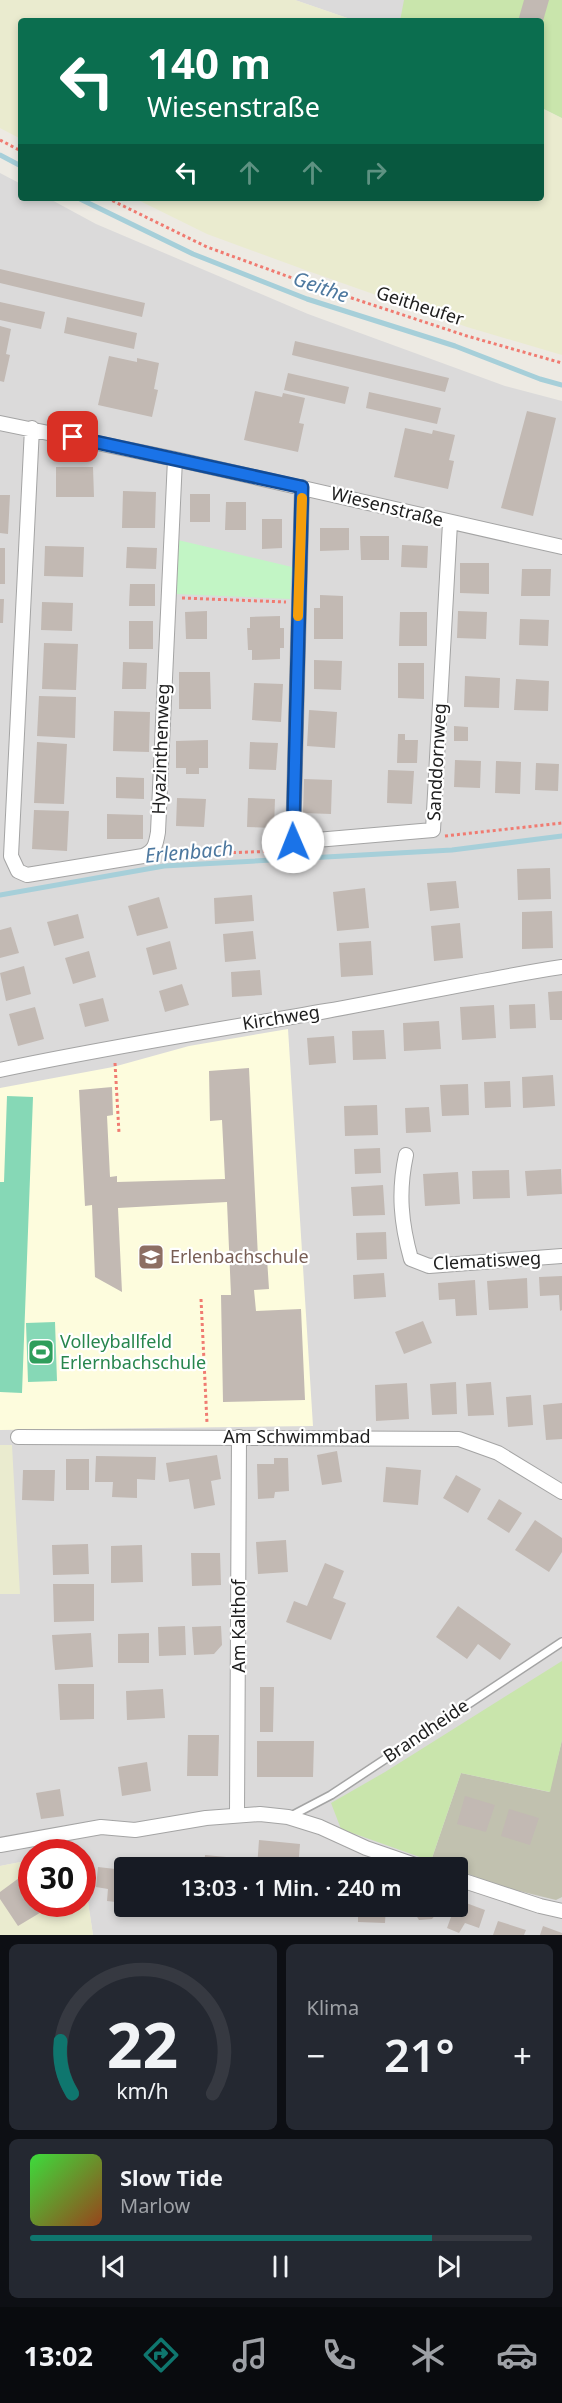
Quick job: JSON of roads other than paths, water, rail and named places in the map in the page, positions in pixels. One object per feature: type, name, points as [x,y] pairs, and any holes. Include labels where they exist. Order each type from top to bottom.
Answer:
[{"type":"street","name":"Wiesenstraße","points":[[0,423],[302,487],[562,547]]},
{"type":"street","name":"Hyazinthenweg","points":[[32,428],[11,856],[18,871],[27,875],[132,858],[150,853],[155,847],[158,832],[175,459]]},
{"type":"street","name":"Sanddornweg","points":[[302,487],[293,842],[433,830],[450,523]]},
{"type":"street","name":"Kirchweg","points":[[0,1070],[114,1047],[330,1010],[477,980],[562,967]]},
{"type":"street","name":"Clematisweg","points":[[406,1155],[400,1182],[404,1231],[411,1259],[429,1266],[562,1256]]},
{"type":"street","name":"Am Schwimmbad","points":[[18,1437],[459,1439],[498,1453],[562,1492]]},
{"type":"street","name":"Am Kalthof","points":[[237,1814],[240,1437]]},
{"type":"street","points":[[0,1845],[101,1827],[135,1830],[237,1814],[288,1817],[320,1827],[392,1857]]},
{"type":"street","points":[[468,1882],[562,1911]]},
{"type":"lane","name":"Brandheide","points":[[288,1817],[331,1796],[562,1642]]},
{"type":"waterway","name":"Geithe","points":[[0,155],[18,164]]},
{"type":"waterway","name":"Geithe","points":[[84,201],[193,254],[307,299],[455,346],[540,379],[562,385]]},
{"type":"waterway","name":"Erlenbach","points":[[0,895],[164,866],[452,850],[562,836]]},
{"type":"place","name":"Erlenbachschule","points":[[151,1257]]},
{"type":"place","name":"Volleyballfeld Erlernbachschule","points":[[41,1352]]}]
